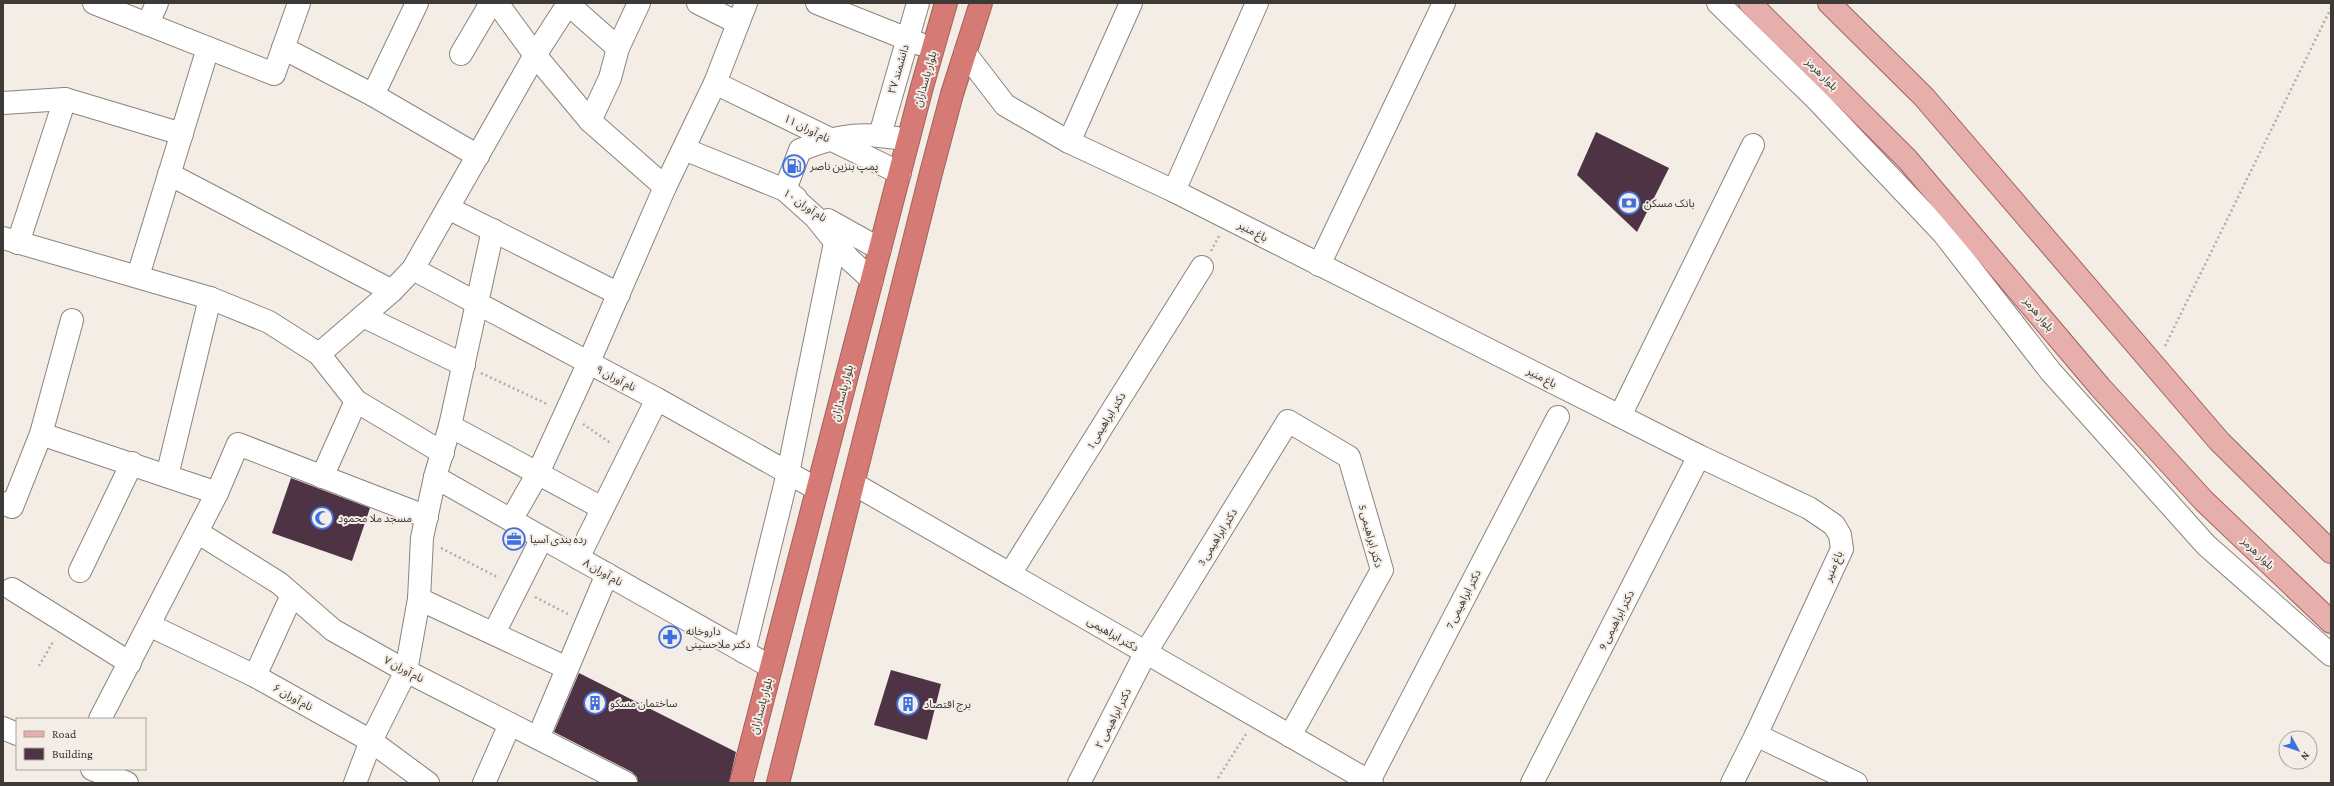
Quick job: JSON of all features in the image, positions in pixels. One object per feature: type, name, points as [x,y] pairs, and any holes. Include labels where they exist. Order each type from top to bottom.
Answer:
[{"type":"highway","name":"بلوار پاسداران","points":[[741,783],[908,140],[946,3]]},
{"type":"highway","points":[[778,783],[854,484],[906,271],[965,53],[981,3]]},
{"type":"main road","name":"بلوار هرمز","points":[[1750,3],[1907,159],[2100,387],[2204,501],[2331,622]]},
{"type":"main road","points":[[1829,3],[1924,97],[2219,441],[2331,552]]},
{"type":"street","points":[[94,3],[274,74],[299,3]]},
{"type":"street","points":[[148,24],[157,3]]},
{"type":"street","points":[[374,95],[417,3]]},
{"type":"street","points":[[461,54],[491,3]]},
{"type":"street","points":[[497,3],[534,55],[590,121],[665,187]]},
{"type":"street","points":[[319,354],[392,291],[413,269],[534,55],[568,3],[618,48]]},
{"type":"street","points":[[590,121],[610,78],[618,48],[639,3]]},
{"type":"street","points":[[698,3],[738,24]]},
{"type":"street","points":[[511,520],[538,473],[588,364],[665,187],[715,83],[746,3]]},
{"type":"street","points":[[817,3],[907,40],[933,49]]},
{"type":"street","name":"دانشمند ۲۷","points":[[880,135],[918,3]]},
{"type":"street","points":[[1069,142],[1131,3]]},
{"type":"street","points":[[1174,191],[1257,3]]},
{"type":"street","points":[[1319,265],[1444,3]]},
{"type":"street","points":[[1718,3],[1864,148],[1943,233],[2051,372],[2206,545],[2331,655]]},
{"type":"street","points":[[138,276],[208,48]]},
{"type":"street","points":[[283,48],[374,95],[478,156]]},
{"type":"street","name":"باغ منیر","points":[[965,53],[1005,105],[1069,142],[1174,191],[1700,456],[1809,508],[1834,526],[1840,535],[1842,549],[1732,783]]},
{"type":"street","name":"نام آوران ۱۱","points":[[715,83],[827,139],[900,173]]},
{"type":"street","points":[[3,103],[64,99],[182,134]]},
{"type":"street","points":[[64,99],[10,241],[138,276],[210,298],[269,322],[319,354],[356,401],[443,453]]},
{"type":"street","points":[[785,190],[800,150],[827,139],[856,134],[880,135],[908,140]]},
{"type":"street","points":[[1620,416],[1753,145]]},
{"type":"street","name":"نام آوران ۱۰","points":[[684,149],[785,190],[837,235],[880,249]]},
{"type":"street","points":[[169,174],[392,291]]},
{"type":"street","points":[[448,208],[619,294]]},
{"type":"street","points":[[354,783],[371,741],[406,671],[419,599],[422,538],[435,477],[450,426],[476,304],[494,230]]},
{"type":"street","points":[[837,235],[872,280]]},
{"type":"street","points":[[744,652],[788,473],[837,235]]},
{"type":"street","name":"دکتر ابراهیمی 1","points":[[1010,574],[1202,267]]},
{"type":"street","name":"نام آوران ۹","points":[[413,269],[588,364],[657,399],[817,489]]},
{"type":"street","points":[[167,476],[210,298]]},
{"type":"street","points":[[364,316],[464,365]]},
{"type":"street","points":[[3,504],[12,506],[42,434],[72,320]]},
{"type":"street","points":[[578,558],[657,399]]},
{"type":"street","points":[[322,477],[356,401]]},
{"type":"street","name":"دکتر ابراهیمی 7","points":[[1370,782],[1558,417]]},
{"type":"street","name":"دکتر ابراهیمی 3","points":[[1146,652],[1288,421]]},
{"type":"street","name":"دکتر ابراهیمی 5","points":[[1288,421],[1349,457],[1382,570],[1290,736]]},
{"type":"street","points":[[450,426],[602,508]]},
{"type":"street","points":[[42,434],[132,463],[217,493]]},
{"type":"street","points":[[101,718],[217,493],[238,444],[427,517]]},
{"type":"street","name":"دکتر ابراهیمی 9","points":[[1532,783],[1700,456]]},
{"type":"street","points":[[80,570],[132,463]]},
{"type":"street","name":"نام آوران ۸","points":[[435,477],[771,667]]},
{"type":"street","name":"دکتر ابراهیمی","points":[[854,484],[1370,782]]},
{"type":"street","name":"نام آوران ۷","points":[[197,532],[279,583],[333,630],[406,671],[626,783]]},
{"type":"street","points":[[494,633],[542,538]]},
{"type":"street","points":[[538,738],[607,574]]},
{"type":"street","points":[[12,589],[130,663]]},
{"type":"street","points":[[255,676],[292,594]]},
{"type":"street","points":[[419,599],[567,668]]},
{"type":"street","name":"نام آوران ۶","points":[[149,625],[255,676],[371,741],[428,783]]},
{"type":"street","name":"دکتر ابراهیمی ۲","points":[[1079,783],[1146,652]]},
{"type":"street","points":[[484,783],[510,724]]},
{"type":"street","points":[[3,728],[16,734]]},
{"type":"street","points":[[1756,734],[1856,783]]},
{"type":"street","points":[[94,770],[127,783]]},
{"type":"path","points":[[2155,366],[2331,8]]},
{"type":"path","points":[[1202,267],[1229,219]]},
{"type":"path","points":[[39,666],[65,622]]},
{"type":"path","points":[[1218,778],[1257,716]]},
{"type":"building","name":"بانک مسکن","points":[[1596,132],[1669,168],[1637,232],[1577,175]]},
{"type":"building","name":"مسجد ملا محمود","points":[[291,478],[370,508],[352,561],[272,533]]},
{"type":"building","name":"برج اقتصاد","points":[[891,670],[941,684],[927,740],[874,725]]},
{"type":"building","name":"ساختمان مسکو","points":[[579,673],[736,752],[729,783],[638,783],[637,777],[632,772],[554,732]]},
{"type":"place","name":"پمپ بنزین ناصر","points":[[794,166]]},
{"type":"place","name":"بانک مسکن","points":[[1629,203]]},
{"type":"place","name":"مسجد ملا محمود","points":[[322,518]]},
{"type":"place","name":"رده بندی آسیا","points":[[514,539]]},
{"type":"place","name":"داروخانه دکتر ملاحسینی","points":[[670,637]]},
{"type":"place","name":"ساختمان مسکو","points":[[595,703]]},
{"type":"place","name":"برج اقتصاد","points":[[908,704]]}]
